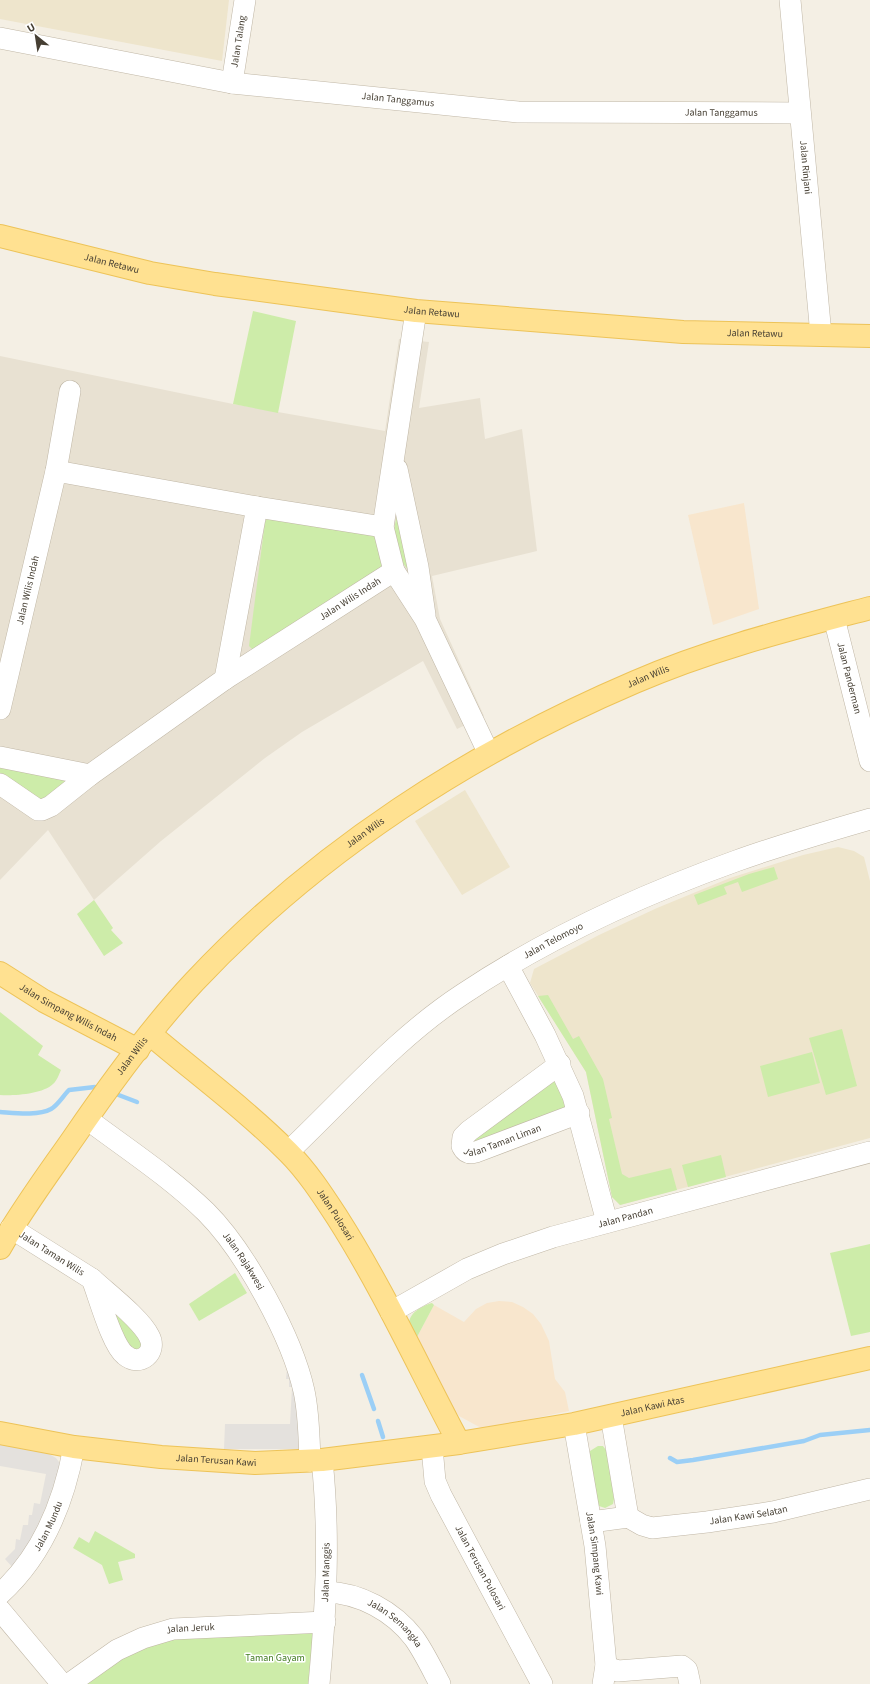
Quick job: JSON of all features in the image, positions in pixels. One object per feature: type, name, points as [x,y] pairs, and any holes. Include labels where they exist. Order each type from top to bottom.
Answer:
[{"type":"main road","name":"Jalan Retawu","points":[[0,236],[150,273],[215,284],[416,310],[683,332],[870,336]]},
{"type":"main road","name":"Jalan Wilis","points":[[0,1248],[8,1223],[144,1042],[194,983],[237,939],[288,892],[338,852],[391,814],[488,754],[531,731],[637,681],[701,657],[768,635],[870,608]]},
{"type":"main road","name":"Jalan Simpang Wilis Indah","points":[[0,973],[44,1001],[144,1042]]},
{"type":"main road","name":"Jalan Pulosari","points":[[144,1042],[238,1106],[288,1152],[314,1183],[344,1228],[391,1312],[459,1443]]},
{"type":"main road","name":"Jalan Kawi Atas","points":[[432,1447],[574,1424],[870,1358]]},
{"type":"main road","name":"Jalan Terusan Kawi","points":[[0,1433],[126,1454],[208,1461],[255,1463],[316,1460],[432,1447]]},
{"type":"street","name":"Jalan Talang","points":[[232,83],[245,0]]},
{"type":"street","name":"Jalan Rinjani","points":[[790,0],[821,335]]},
{"type":"street","name":"Jalan Tanggamus","points":[[0,38],[232,83],[518,112],[800,113]]},
{"type":"street","points":[[416,310],[413,339],[383,527],[394,571],[425,619],[488,754]]},
{"type":"street","name":"Jalan Wilis Indah","points":[[0,710],[56,471],[70,392]]},
{"type":"street","points":[[394,457],[418,567],[425,619]]},
{"type":"street","points":[[56,471],[257,507],[383,527]]},
{"type":"street","points":[[225,679],[257,507]]},
{"type":"street","name":"Jalan Wilis Indah","points":[[0,784],[38,810],[51,806],[90,775],[225,679],[394,571]]},
{"type":"street","name":"Jalan Panderman","points":[[834,618],[870,761]]},
{"type":"street","points":[[0,757],[90,775]]},
{"type":"street","name":"Jalan Telomoyo","points":[[288,1152],[351,1088],[393,1049],[462,994],[508,966],[557,939],[645,896],[736,860],[870,819]]},
{"type":"street","points":[[508,966],[526,996],[560,1064],[579,1113],[608,1222]]},
{"type":"street","name":"Jalan Taman Liman","points":[[560,1064],[469,1131],[463,1137],[462,1146],[466,1152],[470,1154],[579,1113]]},
{"type":"street","name":"Jalan Rajakwesi","points":[[87,1119],[187,1195],[219,1228],[247,1266],[275,1316],[297,1367],[304,1391],[316,1460]]},
{"type":"street","name":"Jalan Pandan","points":[[391,1312],[467,1269],[553,1237],[870,1152]]},
{"type":"street","name":"Jalan Taman Wilis","points":[[8,1223],[92,1280]]},
{"type":"street","points":[[591,1522],[628,1516],[611,1416]]},
{"type":"street","name":"Jalan Simpang Kawi","points":[[574,1424],[594,1546],[604,1675]]},
{"type":"street","name":"Jalan Mundu","points":[[0,1594],[28,1563],[49,1527],[61,1499],[69,1472],[74,1446]]},
{"type":"street","name":"Jalan Terusan Pulosari","points":[[432,1447],[435,1481],[441,1495],[542,1684]]},
{"type":"street","name":"Jalan Manggis","points":[[316,1460],[326,1540],[325,1622],[319,1684]]},
{"type":"street","name":"Jalan Kawi Selatan","points":[[628,1516],[642,1525],[652,1528],[700,1523],[773,1512],[870,1489]]},
{"type":"street","name":"Jalan Semangka","points":[[326,1592],[341,1593],[362,1599],[378,1607],[403,1625],[414,1639],[440,1684]]},
{"type":"street","points":[[0,1610],[62,1684]]},
{"type":"street","name":"Jalan Jeruk","points":[[70,1684],[117,1650],[143,1638],[173,1629],[325,1622]]},
{"type":"street","points":[[604,1675],[612,1670],[618,1671],[682,1666],[687,1670],[690,1684]]},
{"type":"shaded area","points":[[0,0],[229,0],[222,61],[0,19]]},
{"type":"shaded area","points":[[399,339],[429,342],[419,408],[480,398],[485,439],[522,429],[537,551],[432,576],[440,619],[484,716],[457,729],[423,661],[302,732],[265,758],[161,841],[94,900],[48,830],[0,880],[0,356],[233,404],[385,431]]},
{"type":"shaded area","points":[[744,503],[759,609],[713,625],[688,515]]},
{"type":"shaded area","points":[[465,790],[510,867],[462,895],[415,821]]},
{"type":"shaded area","points":[[838,847],[854,851],[864,857],[870,881],[870,1138],[620,1205],[612,1197],[586,1072],[530,983],[534,969],[599,935],[657,908],[730,878],[803,855]]},
{"type":"shaded area","points":[[499,1301],[512,1302],[523,1307],[533,1314],[541,1324],[549,1341],[555,1379],[565,1392],[569,1411],[483,1429],[459,1416],[444,1398],[417,1337],[434,1305],[464,1322],[476,1309],[487,1303]]},
{"type":"shaded area","points":[[287,1369],[299,1403],[299,1449],[224,1449],[225,1424],[290,1424],[292,1387],[289,1387],[289,1379],[286,1379]]},
{"type":"shaded area","points":[[0,1443],[49,1454],[56,1458],[59,1462],[61,1470],[51,1509],[15,1570],[5,1559],[15,1549],[16,1539],[20,1540],[23,1525],[28,1525],[29,1515],[32,1515],[34,1503],[40,1504],[46,1474],[0,1466]]},
{"type":"green space","points":[[253,311],[296,321],[278,413],[233,404]]},
{"type":"green space","points":[[268,517],[370,532],[378,541],[384,559],[382,571],[255,652],[249,646],[265,522]]},
{"type":"green space","points":[[397,517],[412,574],[402,562],[396,547],[394,532]]},
{"type":"green space","points":[[0,767],[76,777],[43,805],[0,776]]},
{"type":"green space","points":[[774,867],[778,879],[742,892],[738,882],[724,887],[727,894],[698,905],[694,895],[749,874]]},
{"type":"green space","points":[[94,900],[113,928],[111,930],[123,943],[104,956],[77,914]]},
{"type":"green space","points":[[548,995],[573,1039],[579,1036],[603,1079],[612,1118],[609,1119],[622,1174],[629,1178],[671,1168],[677,1190],[620,1205],[612,1197],[586,1072],[538,996]]},
{"type":"green space","points":[[0,1012],[43,1046],[38,1055],[61,1070],[53,1084],[42,1090],[28,1094],[0,1095]]},
{"type":"green space","points":[[842,1029],[857,1086],[826,1095],[809,1038]]},
{"type":"green space","points":[[812,1052],[820,1083],[768,1097],[760,1066]]},
{"type":"green space","points":[[555,1075],[569,1105],[477,1148],[469,1136]]},
{"type":"green space","points":[[721,1155],[726,1177],[688,1187],[682,1165]]},
{"type":"green space","points":[[870,1244],[870,1332],[851,1336],[830,1253]]},
{"type":"green space","points":[[235,1273],[247,1293],[199,1321],[189,1304]]},
{"type":"green space","points":[[106,1301],[143,1340],[141,1349],[132,1351]]},
{"type":"green space","points":[[432,1303],[434,1305],[417,1337],[409,1325],[409,1321],[416,1311]]},
{"type":"green space","points":[[598,1446],[603,1446],[608,1453],[614,1499],[613,1504],[605,1508],[599,1506],[597,1503],[589,1455],[590,1451]]},
{"type":"green space","points":[[95,1531],[135,1554],[135,1558],[118,1562],[123,1580],[109,1584],[102,1565],[73,1548],[79,1537],[89,1543]]},
{"type":"green space","name":"Taman Gayam","points":[[317,1631],[313,1684],[83,1684],[103,1666],[159,1640]]},
{"type":"waterway","points":[[0,1112],[26,1114],[40,1113],[51,1109],[69,1090],[95,1087]]},
{"type":"waterway","points":[[116,1094],[137,1102]]},
{"type":"waterway","points":[[362,1375],[374,1409]]},
{"type":"waterway","points":[[378,1421],[383,1437]]},
{"type":"waterway","points":[[670,1458],[677,1462],[693,1460],[804,1441],[820,1435],[870,1430]]}]
